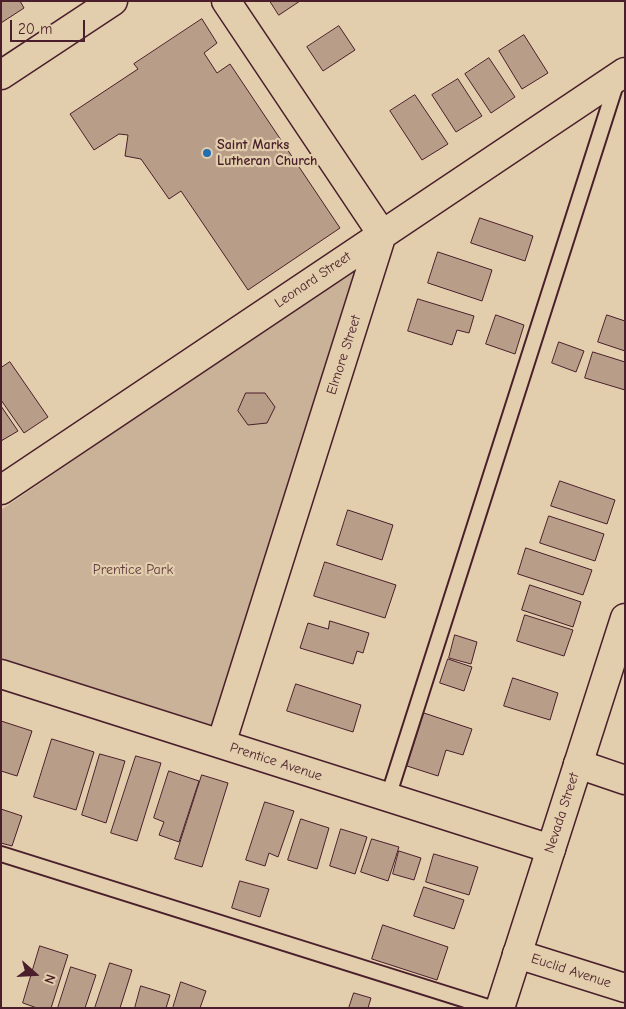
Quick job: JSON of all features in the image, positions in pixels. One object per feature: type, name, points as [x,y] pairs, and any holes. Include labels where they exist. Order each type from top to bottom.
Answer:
[{"type":"street","points":[[1,75],[113,1]]},
{"type":"street","points":[[226,1],[382,234]]},
{"type":"street","name":"Leonard Street","points":[[1,490],[622,74]]},
{"type":"street","name":"Elmore Street","points":[[221,744],[382,234]]},
{"type":"street","name":"Nevada Street","points":[[500,1008],[625,618]]},
{"type":"street","name":"Prentice Avenue","points":[[1,674],[551,849]]},
{"type":"street","points":[[578,764],[625,780]]},
{"type":"street","name":"Euclid Avenue","points":[[518,954],[625,988]]},
{"type":"lane","points":[[388,797],[622,74]]},
{"type":"lane","points":[[1,854],[490,1008]]},
{"type":"green space","name":"Prentice Park","points":[[360,264],[213,725],[1,659],[1,510]]},
{"type":"building","points":[[1,1],[20,1],[24,8],[1,23]]},
{"type":"building","points":[[270,1],[300,1],[279,15]]},
{"type":"building","name":"Saint Marks Lutheran Church","points":[[202,19],[217,43],[204,53],[217,73],[230,64],[340,228],[248,290],[181,191],[169,199],[141,159],[125,156],[128,135],[119,134],[94,150],[70,114],[138,69],[134,64]]},
{"type":"building","points":[[339,26],[355,50],[323,71],[307,47]]},
{"type":"building","points":[[524,35],[548,73],[522,89],[499,51]]},
{"type":"building","points":[[489,58],[515,97],[491,113],[465,74]]},
{"type":"building","points":[[458,79],[482,116],[456,132],[432,95]]},
{"type":"building","points":[[415,95],[448,144],[422,160],[390,111]]},
{"type":"building","points":[[480,218],[533,236],[525,261],[471,243]]},
{"type":"building","points":[[438,252],[492,270],[482,301],[428,283]]},
{"type":"building","points":[[418,299],[474,316],[469,333],[457,330],[452,345],[408,331]]},
{"type":"building","points":[[496,315],[524,325],[515,354],[486,344]]},
{"type":"building","points":[[607,315],[625,321],[625,351],[598,342]]},
{"type":"building","points":[[559,342],[584,351],[576,372],[552,363]]},
{"type":"building","points":[[593,352],[625,362],[625,390],[585,378]]},
{"type":"building","points":[[10,362],[48,417],[24,433],[1,400],[1,368]]},
{"type":"building","points":[[246,393],[265,393],[275,407],[267,423],[248,425],[238,411]]},
{"type":"building","points":[[1,406],[18,431],[1,441]]},
{"type":"building","points":[[560,481],[615,500],[607,524],[551,506]]},
{"type":"building","points":[[348,510],[393,525],[382,560],[337,545]]},
{"type":"building","points":[[549,516],[604,534],[595,561],[540,543]]},
{"type":"building","points":[[526,548],[592,570],[583,595],[518,574]]},
{"type":"building","points":[[325,562],[396,585],[385,618],[314,596]]},
{"type":"building","points":[[530,585],[581,602],[573,627],[522,610]]},
{"type":"building","points":[[525,615],[573,630],[564,656],[517,641]]},
{"type":"building","points":[[330,621],[369,633],[363,653],[357,651],[353,664],[300,648],[308,623],[328,629]]},
{"type":"building","points":[[455,635],[477,642],[471,664],[449,658]]},
{"type":"building","points":[[448,659],[472,667],[464,691],[440,683]]},
{"type":"building","points":[[513,678],[558,693],[550,720],[504,706]]},
{"type":"building","points":[[296,684],[361,705],[353,732],[287,711]]},
{"type":"building","points":[[424,713],[472,729],[463,755],[446,750],[438,776],[407,766]]},
{"type":"building","points":[[1,721],[32,731],[17,776],[1,771]]},
{"type":"building","points":[[52,739],[94,752],[76,810],[34,797]]},
{"type":"building","points":[[100,754],[125,761],[106,823],[82,815]]},
{"type":"building","points":[[136,756],[161,763],[137,841],[111,833]]},
{"type":"building","points":[[169,771],[199,781],[179,842],[159,835],[164,822],[154,818]]},
{"type":"building","points":[[202,775],[228,783],[202,867],[175,859]]},
{"type":"building","points":[[265,802],[294,811],[278,857],[269,853],[265,866],[246,860]]},
{"type":"building","points":[[1,809],[22,816],[12,846],[1,843]]},
{"type":"building","points":[[301,819],[329,828],[317,869],[288,860]]},
{"type":"building","points":[[341,829],[367,837],[355,874],[330,866]]},
{"type":"building","points":[[372,839],[399,847],[388,881],[361,872]]},
{"type":"building","points":[[399,851],[421,858],[414,880],[393,874]]},
{"type":"building","points":[[434,854],[478,867],[469,895],[426,882]]},
{"type":"building","points":[[240,881],[269,889],[260,917],[232,908]]},
{"type":"building","points":[[424,887],[464,900],[454,929],[414,916]]},
{"type":"building","points":[[383,925],[448,947],[437,980],[372,959]]},
{"type":"building","points":[[40,946],[68,955],[51,1008],[37,1008],[23,1003]]},
{"type":"building","points":[[110,963],[132,970],[120,1008],[95,1008]]},
{"type":"building","points":[[71,967],[96,975],[85,1008],[58,1008]]},
{"type":"building","points":[[181,982],[206,991],[200,1008],[173,1008]]},
{"type":"building","points":[[141,986],[170,995],[166,1008],[135,1008]]},
{"type":"building","points":[[354,993],[371,998],[368,1008],[349,1008]]},
{"type":"place","name":"Saint Marks Lutheran Church","points":[[207,153]]}]
